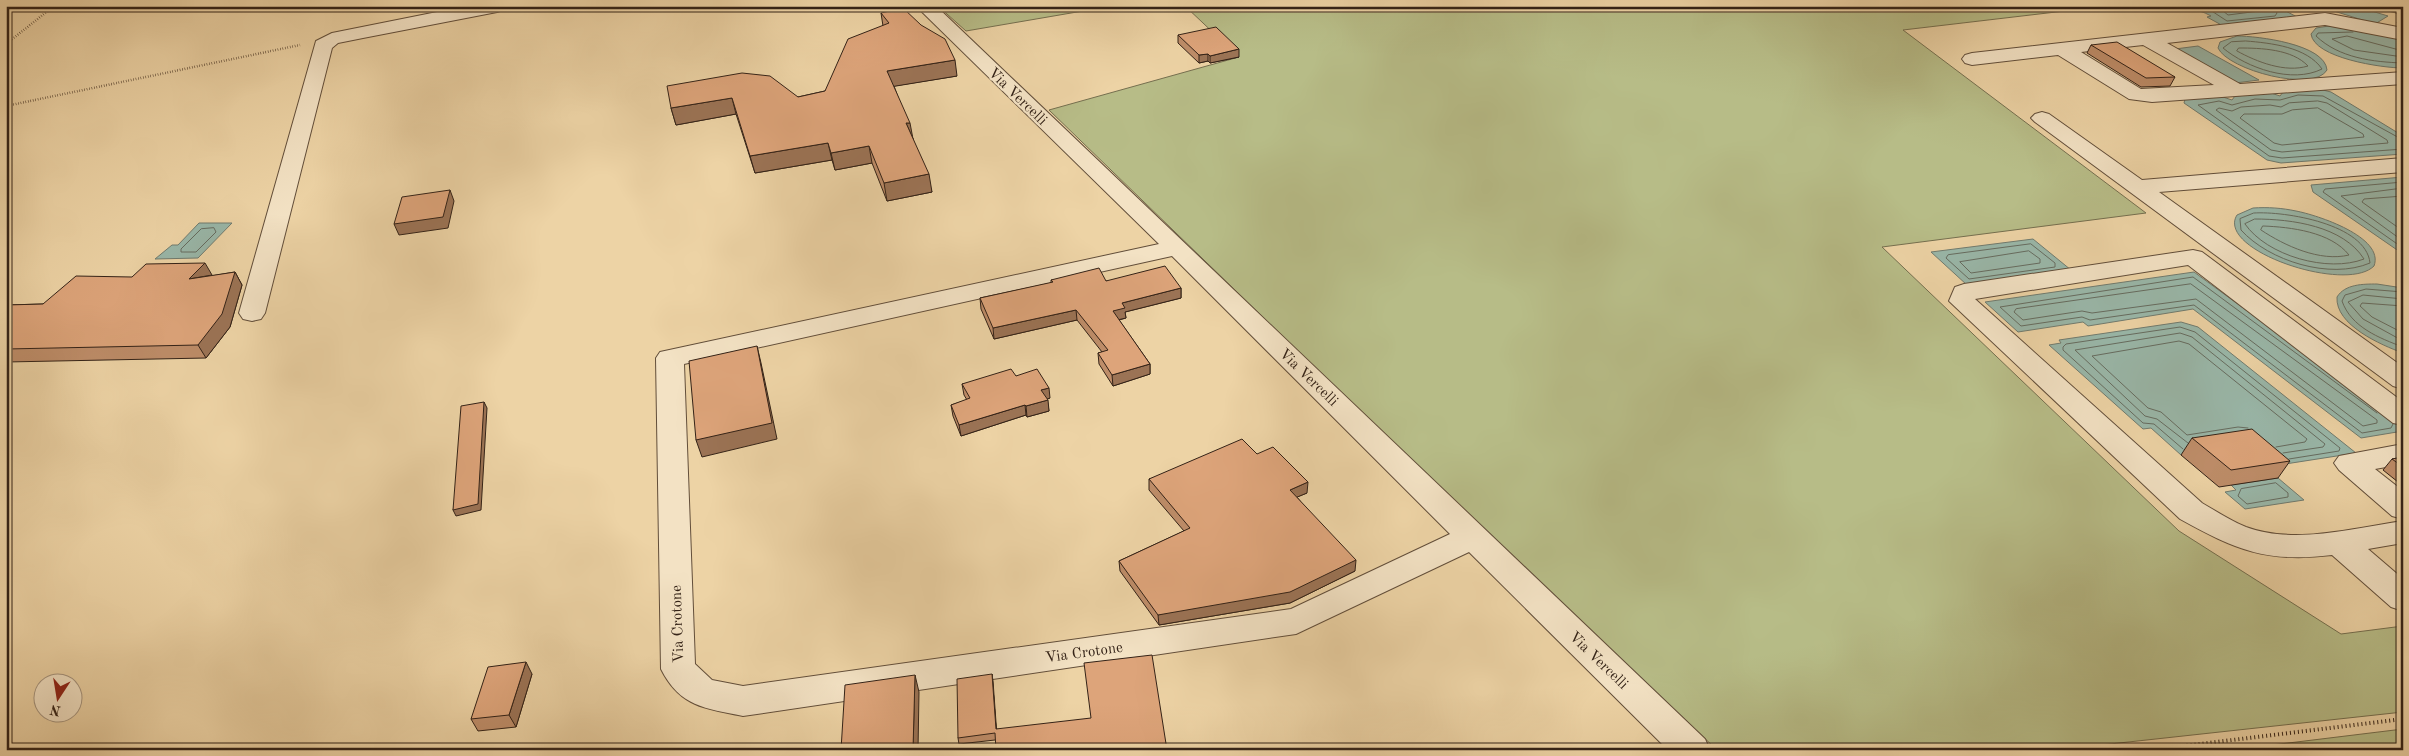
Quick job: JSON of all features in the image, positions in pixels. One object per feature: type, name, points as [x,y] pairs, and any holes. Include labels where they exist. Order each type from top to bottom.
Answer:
[{"type":"street","points":[[252,314],[323,45],[332,39],[497,6]]},
{"type":"street","name":"Via Vercelli","points":[[925,6],[1177,248],[1692,750]]},
{"type":"street","points":[[2392,6],[2403,9]]},
{"type":"street","points":[[1972,59],[2325,19],[2354,23],[2403,34]]},
{"type":"street","points":[[2146,39],[2237,90]]},
{"type":"street","points":[[2062,49],[2136,95],[2152,96],[2403,78]]},
{"type":"street","points":[[2042,118],[2403,380]]},
{"type":"street","points":[[2137,188],[2403,165]]},
{"type":"street","name":"Via Crotone","points":[[1177,248],[670,358],[678,669],[702,693],[742,701],[1296,621],[1472,537]]},
{"type":"street","points":[[2403,416],[2193,257],[1964,292],[1962,301],[2191,511],[2236,535],[2285,547],[2338,542],[2403,532]]},
{"type":"street","points":[[2403,454],[2349,464],[2403,508]]},
{"type":"street","points":[[2338,542],[2403,598]]},
{"type":"path","points":[[6,44],[54,6]]},
{"type":"path","points":[[6,106],[332,39]]},
{"type":"path","points":[[2151,750],[2403,719]]},
{"type":"green space","points":[[938,6],[1112,6],[966,31]]},
{"type":"green space","points":[[1185,6],[2107,6],[1903,30],[2146,213],[1882,247],[2179,531],[2341,634],[2403,626],[2403,712],[2055,750],[1717,750],[1362,413],[1049,110],[1239,57]]},
{"type":"green space","points":[[2403,729],[2403,750],[2231,750]]},
{"type":"water","points":[[2187,6],[2276,6],[2299,18],[2225,27],[2207,17],[2211,16],[2208,14]]},
{"type":"water","points":[[2318,6],[2355,6],[2388,16],[2375,24]]},
{"type":"water","points":[[2329,26],[2390,35],[2403,40],[2403,68],[2365,64],[2336,55],[2324,49],[2315,42],[2311,34],[2316,28]]},
{"type":"water","points":[[2237,36],[2274,40],[2303,48],[2315,54],[2323,61],[2327,70],[2319,77],[2306,79],[2289,79],[2253,71],[2237,64],[2225,56],[2218,48],[2220,42]]},
{"type":"water","points":[[2198,46],[2259,80],[2235,83],[2175,49]]},
{"type":"water","points":[[2319,89],[2331,92],[2403,136],[2403,154],[2281,163],[2267,160],[2184,103],[2185,99],[2220,96],[2232,100],[2235,96],[2271,93],[2280,96],[2283,92]]},
{"type":"water","points":[[2403,177],[2403,254],[2313,192],[2311,185]]},
{"type":"water","points":[[2253,208],[2275,208],[2296,211],[2319,217],[2347,229],[2360,237],[2369,246],[2375,255],[2374,266],[2359,273],[2338,275],[2287,264],[2263,254],[2245,242],[2235,228],[2237,215]]},
{"type":"water","points":[[199,223],[232,223],[198,258],[155,259],[172,245],[178,245]]},
{"type":"water","points":[[2033,239],[2071,270],[1967,285],[1931,252]]},
{"type":"water","points":[[2194,272],[2403,425],[2403,431],[2361,438],[2193,309],[2088,326],[2083,322],[2018,332],[1985,302]]},
{"type":"water","points":[[2366,284],[2403,288],[2403,353],[2383,345],[2351,325],[2338,307],[2337,297],[2345,289]]},
{"type":"water","points":[[2181,322],[2198,327],[2356,453],[2266,467],[2241,446],[2181,455],[2151,428],[2143,429],[2049,345],[2061,343],[2059,340]]},
{"type":"water","points":[[2278,478],[2304,500],[2245,509],[2225,492],[2236,490],[2231,485]]},
{"type":"building","points":[[903,8],[921,25],[945,39],[955,60],[887,71],[910,123],[906,123],[929,174],[884,183],[869,146],[831,153],[828,143],[750,156],[732,98],[671,108],[667,86],[742,73],[770,76],[798,97],[825,91],[848,39],[889,23],[881,13]]},
{"type":"building","points":[[1216,27],[1239,49],[1210,56],[1208,54],[1199,55],[1178,35]]},
{"type":"building","points":[[2117,42],[2175,77],[2146,78],[2091,45]]},
{"type":"building","points":[[450,190],[443,217],[394,224],[402,197]]},
{"type":"building","points":[[205,263],[189,279],[235,272],[222,314],[198,345],[6,349],[6,305],[43,304],[76,276],[132,277],[146,264]]},
{"type":"building","points":[[1165,266],[1181,288],[1122,303],[1125,308],[1113,311],[1150,364],[1112,375],[1098,353],[1108,350],[1076,310],[993,328],[980,298],[1053,282],[1051,280],[1099,268],[1106,281]]},
{"type":"building","points":[[757,346],[772,423],[696,440],[689,361]]},
{"type":"building","points":[[1011,369],[1016,376],[1037,369],[1049,388],[1041,390],[1048,400],[959,425],[951,405],[970,398],[962,384]]},
{"type":"building","points":[[484,402],[478,504],[453,510],[461,406]]},
{"type":"building","points":[[2252,429],[2290,461],[2231,470],[2192,438]]},
{"type":"building","points":[[1242,439],[1257,454],[1273,447],[1308,482],[1290,490],[1356,560],[1290,592],[1158,615],[1119,561],[1190,528],[1149,479]]},
{"type":"building","points":[[2403,457],[2403,467],[2392,459]]},
{"type":"building","points":[[1152,655],[1167,750],[996,750],[995,733],[958,738],[957,679],[992,674],[996,729],[1091,718],[1084,663]]},
{"type":"building","points":[[526,662],[509,715],[471,719],[488,667]]},
{"type":"building","points":[[915,675],[913,750],[841,750],[845,685]]}]
